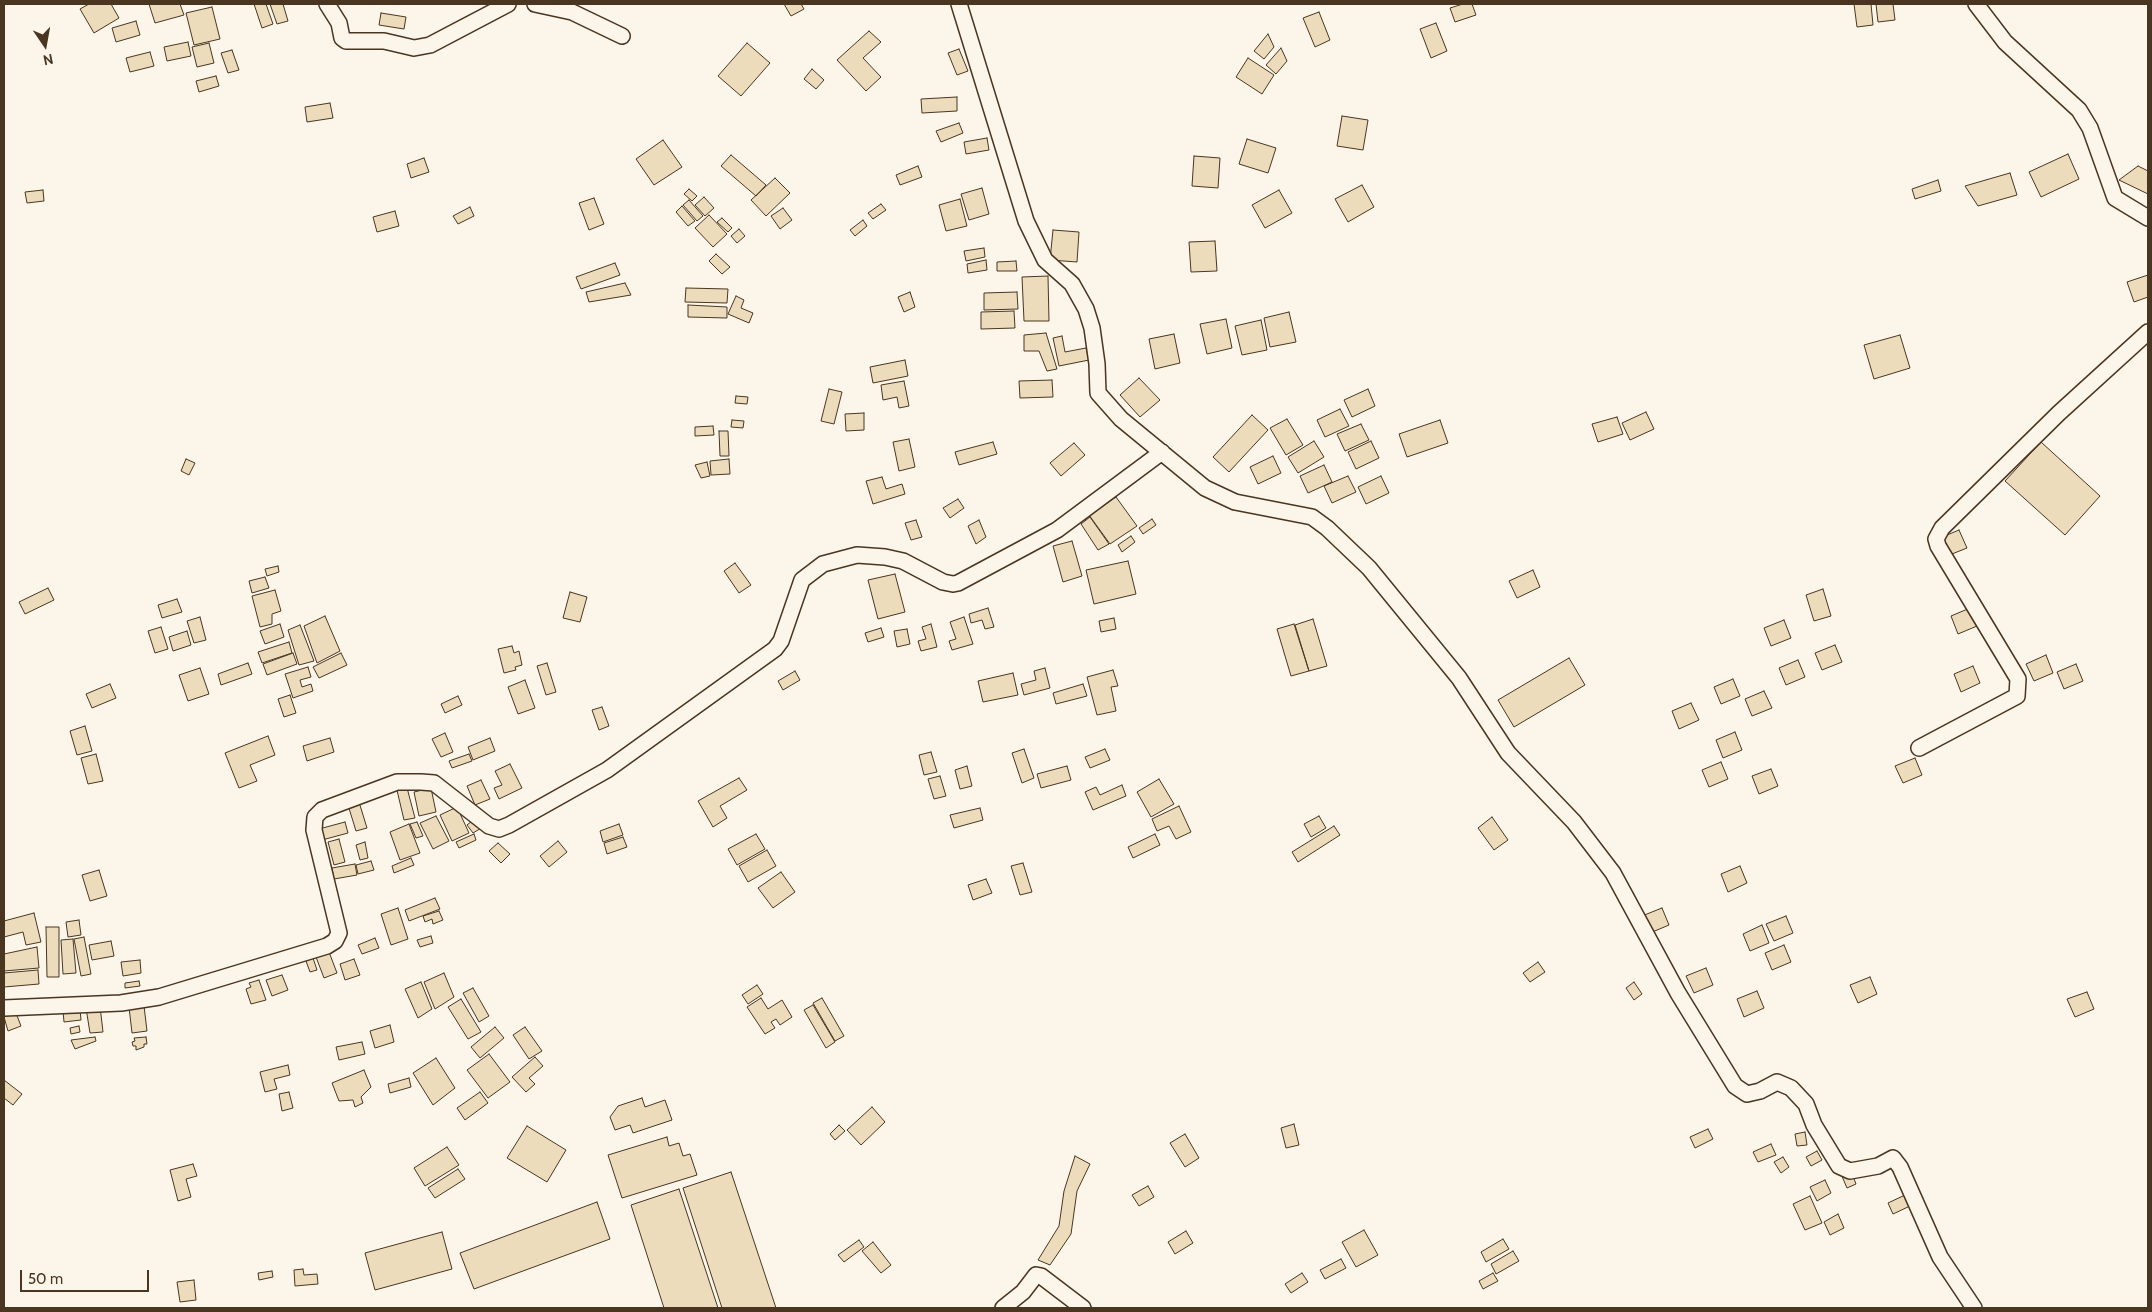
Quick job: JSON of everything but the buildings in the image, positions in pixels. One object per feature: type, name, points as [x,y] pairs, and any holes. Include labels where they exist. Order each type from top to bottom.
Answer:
[{"type":"street","points":[[327,4],[339,23],[342,38],[346,40],[384,41],[414,48],[430,45],[508,4]]},
{"type":"street","points":[[535,4],[572,12],[622,36]]},
{"type":"street","points":[[959,4],[1026,221],[1045,260],[1072,284],[1086,309],[1092,328],[1097,364],[1098,393],[1121,419],[1205,488],[1235,502],[1312,517],[1327,528],[1369,568],[1459,678],[1508,753],[1574,822],[1614,873],[1678,993],[1735,1086],[1747,1094],[1760,1091],[1777,1082],[1791,1088],[1806,1104],[1814,1125],[1839,1166],[1850,1171],[1878,1166],[1893,1158],[1900,1167],[1940,1256],[1974,1308]]},
{"type":"street","points":[[1976,4],[2005,42],[2080,110],[2090,128],[2115,198],[2148,218]]},
{"type":"street","points":[[1919,748],[2017,696],[2018,679],[1938,546],[1936,539],[1942,528],[2059,413],[2148,332]]},
{"type":"street","points":[[4,1008],[121,1003],[159,997],[327,946],[334,941],[339,933],[314,830],[315,818],[322,810],[397,782],[427,782],[434,783],[489,826],[499,829],[504,827],[607,770],[775,648],[781,641],[802,580],[823,564],[857,555],[885,557],[903,561],[943,582],[958,583],[1057,530],[1162,452]]},
{"type":"street","points":[[1003,1308],[1023,1292],[1036,1275],[1041,1276],[1083,1308]]}]
